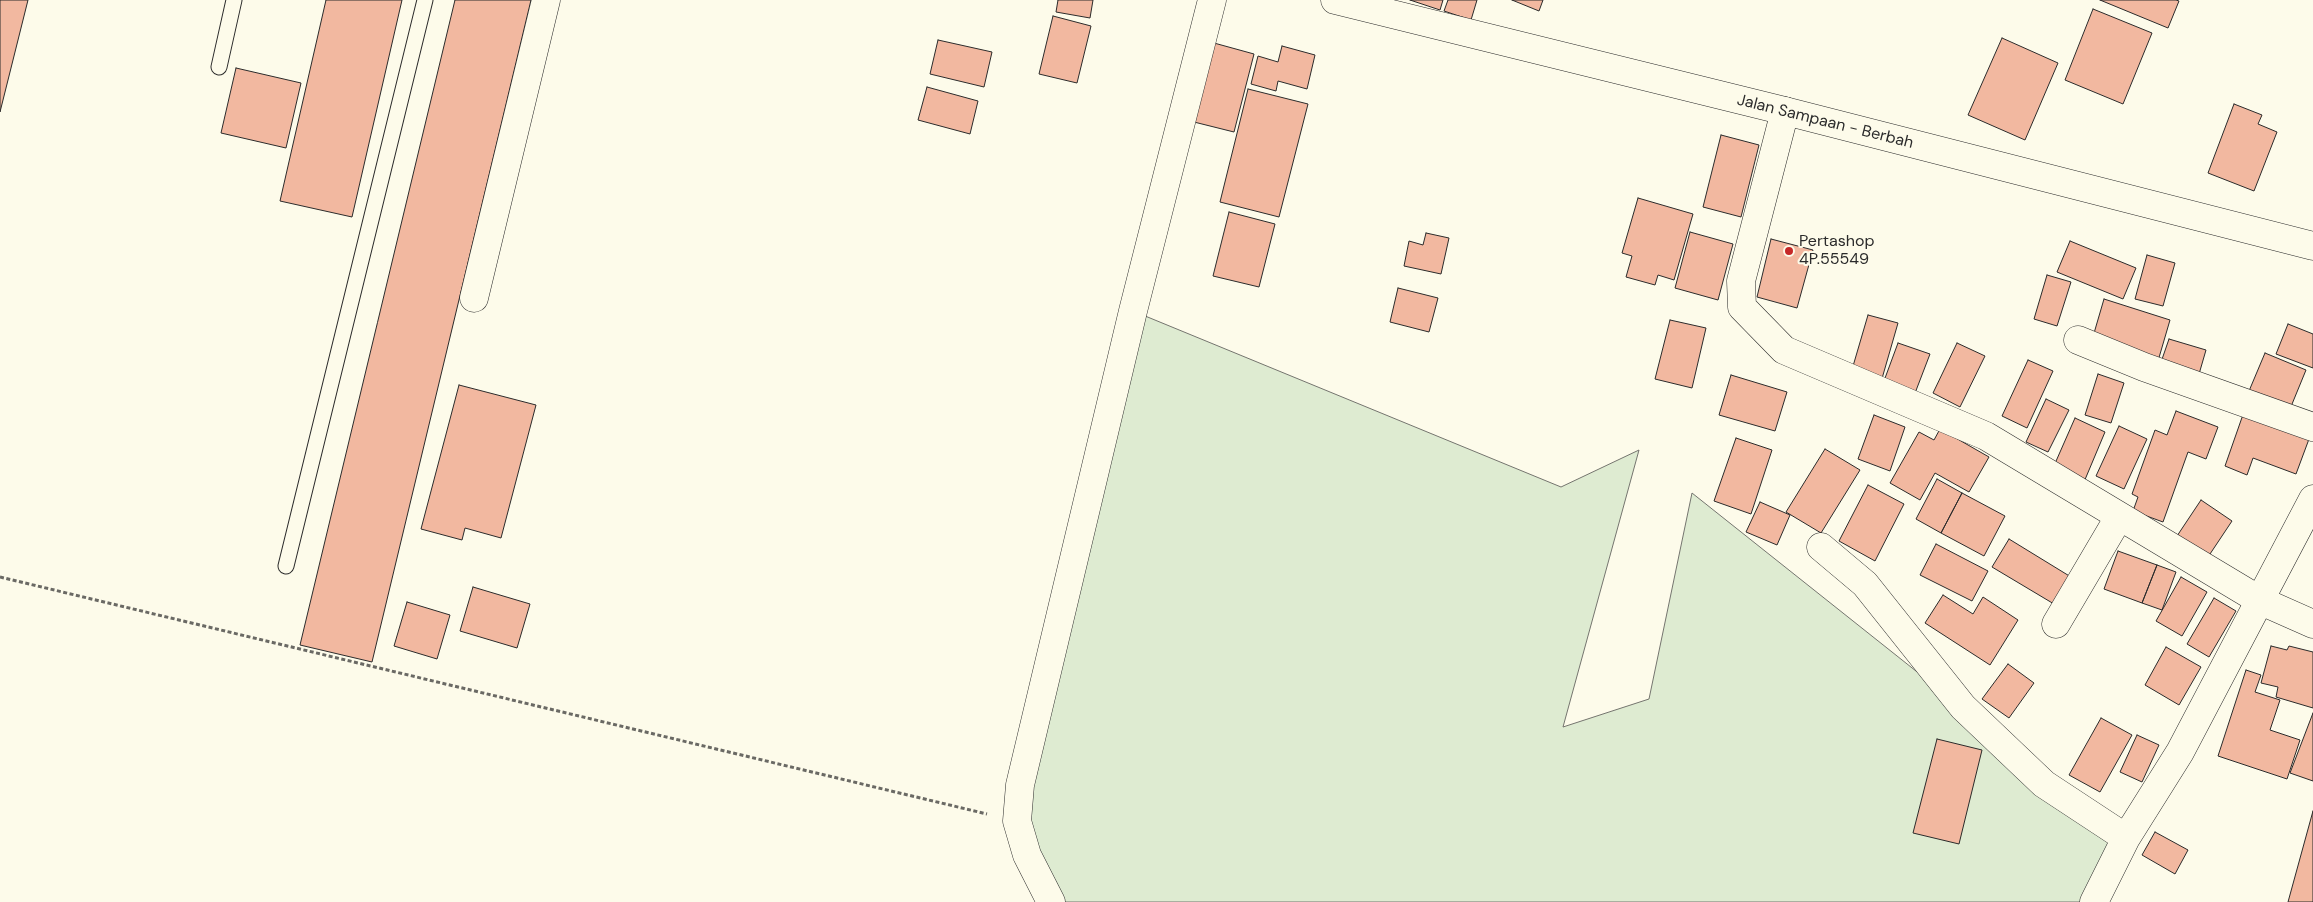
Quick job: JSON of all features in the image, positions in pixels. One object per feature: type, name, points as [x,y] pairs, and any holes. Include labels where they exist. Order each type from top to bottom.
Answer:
[{"type":"street","points":[[474,298],[546,0]]},
{"type":"street","points":[[1052,902],[1027,855],[1017,821],[1020,785],[1131,321],[1212,0]]},
{"type":"street","name":"Jalan Sampaan - Berbah","points":[[1335,0],[1785,111],[2313,246]]},
{"type":"street","points":[[1785,111],[1741,281],[1742,306],[1784,350],[1986,436],[2261,601],[2313,624]]},
{"type":"street","points":[[2078,340],[2144,367],[2313,427]]},
{"type":"street","points":[[2094,902],[2126,838],[2180,752],[2313,500]]},
{"type":"street","points":[[2056,624],[2119,517]]},
{"type":"street","points":[[1821,547],[1865,584],[1964,707],[2044,784],[2126,838]]},
{"type":"lane","points":[[219,68],[234,0]]},
{"type":"lane","points":[[286,566],[425,0]]},
{"type":"path","points":[[0,577],[1017,821]]},
{"type":"green space","points":[[1133,311],[1561,487],[1639,450],[1563,727],[1649,699],[1692,493],[2126,838],[2094,902],[1062,902],[1017,821]]},
{"type":"building","points":[[0,0],[28,0],[0,112]]},
{"type":"building","points":[[326,0],[402,0],[352,217],[280,201]]},
{"type":"building","points":[[455,0],[531,0],[372,662],[300,645]]},
{"type":"building","points":[[1058,0],[1093,0],[1090,18],[1056,12]]},
{"type":"building","points":[[1410,0],[1443,0],[1440,10]]},
{"type":"building","points":[[1448,0],[1477,0],[1471,20],[1444,11]]},
{"type":"building","points":[[1512,0],[1543,0],[1539,11]]},
{"type":"building","points":[[2100,0],[2176,0],[2179,1],[2168,28]]},
{"type":"building","points":[[2093,9],[2152,33],[2123,104],[2065,80]]},
{"type":"building","points":[[1053,16],[1091,26],[1077,83],[1039,74]]},
{"type":"building","points":[[2002,38],[2058,63],[2025,140],[1968,115]]},
{"type":"building","points":[[938,40],[992,52],[984,87],[930,74]]},
{"type":"building","points":[[1214,43],[1254,54],[1234,132],[1194,122]]},
{"type":"building","points":[[1282,46],[1315,55],[1307,89],[1278,81],[1276,91],[1251,84],[1258,56],[1278,62]]},
{"type":"building","points":[[236,68],[301,83],[286,148],[221,133]]},
{"type":"building","points":[[927,87],[978,101],[970,134],[918,120]]},
{"type":"building","points":[[1248,89],[1308,104],[1279,217],[1220,202]]},
{"type":"building","points":[[2234,104],[2262,115],[2258,124],[2277,132],[2254,191],[2208,173]]},
{"type":"building","points":[[1721,135],[1759,145],[1741,217],[1703,207]]},
{"type":"building","points":[[1638,198],[1693,214],[1674,280],[1658,275],[1655,285],[1626,277],[1632,256],[1622,253]]},
{"type":"building","points":[[1229,212],[1275,224],[1259,287],[1213,276]]},
{"type":"building","points":[[1690,232],[1733,244],[1718,300],[1675,288]]},
{"type":"building","points":[[1426,233],[1449,238],[1441,274],[1404,266],[1409,241],[1423,245]]},
{"type":"building","points":[[1771,239],[1813,250],[1797,308],[1757,297]]},
{"type":"building","points":[[2070,241],[2136,268],[2123,299],[2057,272]]},
{"type":"building","points":[[2147,255],[2175,263],[2163,306],[2135,299]]},
{"type":"building","points":[[2047,275],[2071,282],[2057,326],[2034,319]]},
{"type":"building","points":[[1398,288],[1438,298],[1429,332],[1390,322]]},
{"type":"building","points":[[2104,299],[2170,320],[2158,361],[2092,340]]},
{"type":"building","points":[[1868,315],[1898,323],[1881,382],[1851,373]]},
{"type":"building","points":[[1670,320],[1706,328],[1692,388],[1655,379]]},
{"type":"building","points":[[2288,324],[2313,334],[2313,368],[2276,354]]},
{"type":"building","points":[[2169,339],[2206,350],[2197,381],[2159,368]]},
{"type":"building","points":[[1898,343],[1930,354],[1912,401],[1881,389]]},
{"type":"building","points":[[1957,343],[1985,356],[1960,407],[1933,393]]},
{"type":"building","points":[[2265,353],[2306,370],[2290,409],[2249,391]]},
{"type":"building","points":[[2028,360],[2053,371],[2027,428],[2002,416]]},
{"type":"building","points":[[2098,374],[2124,383],[2111,423],[2085,415]]},
{"type":"building","points":[[1731,375],[1787,392],[1775,431],[1719,415]]},
{"type":"building","points":[[459,385],[536,405],[501,538],[465,528],[462,540],[421,529]]},
{"type":"building","points":[[2046,399],[2069,410],[2048,452],[2026,442]]},
{"type":"building","points":[[2246,406],[2312,431],[2296,474],[2253,458],[2247,475],[2225,466]]},
{"type":"building","points":[[2176,411],[2218,427],[2206,459],[2188,452],[2163,522],[2133,511],[2138,497],[2132,494],[2155,430],[2167,435]]},
{"type":"building","points":[[1874,415],[1905,427],[1890,471],[1858,459]]},
{"type":"building","points":[[2075,418],[2105,432],[2084,482],[2053,468]]},
{"type":"building","points":[[2119,426],[2147,439],[2124,489],[2096,476]]},
{"type":"building","points":[[1940,429],[1989,457],[1969,492],[1935,473],[1920,500],[1890,483],[1919,432],[1934,440]]},
{"type":"building","points":[[1736,438],[1772,450],[1751,514],[1714,501]]},
{"type":"building","points":[[1825,449],[1860,470],[1821,533],[1786,512]]},
{"type":"building","points":[[1937,479],[1962,493],[1941,533],[1916,519]]},
{"type":"building","points":[[1868,485],[1904,504],[1875,561],[1839,541]]},
{"type":"building","points":[[1962,493],[2005,516],[1984,556],[1941,533]]},
{"type":"building","points":[[2201,500],[2232,521],[2208,557],[2177,536]]},
{"type":"building","points":[[1760,502],[1790,515],[1777,545],[1746,532]]},
{"type":"building","points":[[2009,539],[2071,577],[2054,604],[1992,567]]},
{"type":"building","points":[[1936,544],[1988,571],[1972,601],[1920,575]]},
{"type":"building","points":[[2118,551],[2157,565],[2142,603],[2104,589]]},
{"type":"building","points":[[2157,565],[2176,572],[2162,610],[2142,603]]},
{"type":"building","points":[[2181,577],[2207,592],[2182,636],[2156,621]]},
{"type":"building","points":[[473,587],[530,604],[517,648],[460,631]]},
{"type":"building","points":[[1943,595],[1973,614],[1983,597],[2018,620],[1990,665],[1925,623]]},
{"type":"building","points":[[2214,598],[2236,611],[2209,657],[2187,644]]},
{"type":"building","points":[[407,602],[450,615],[437,659],[394,646]]},
{"type":"building","points":[[2271,646],[2287,650],[2289,646],[2313,652],[2313,708],[2276,697],[2278,687],[2261,683]]},
{"type":"building","points":[[2166,647],[2201,667],[2179,705],[2145,685]]},
{"type":"building","points":[[2008,664],[2034,683],[2009,718],[1982,699]]},
{"type":"building","points":[[2246,670],[2261,675],[2255,692],[2280,700],[2270,730],[2300,740],[2287,779],[2218,756]]},
{"type":"building","points":[[2313,713],[2313,781],[2290,773]]},
{"type":"building","points":[[2101,718],[2132,735],[2100,792],[2069,775]]},
{"type":"building","points":[[2137,735],[2159,745],[2142,782],[2120,772]]},
{"type":"building","points":[[1937,739],[1982,750],[1959,844],[1913,833]]},
{"type":"building","points":[[2313,811],[2313,902],[2288,902]]},
{"type":"building","points":[[2155,832],[2188,850],[2175,874],[2142,855]]},
{"type":"place","name":"Pertashop 4P.55549","points":[[1789,251]]}]
